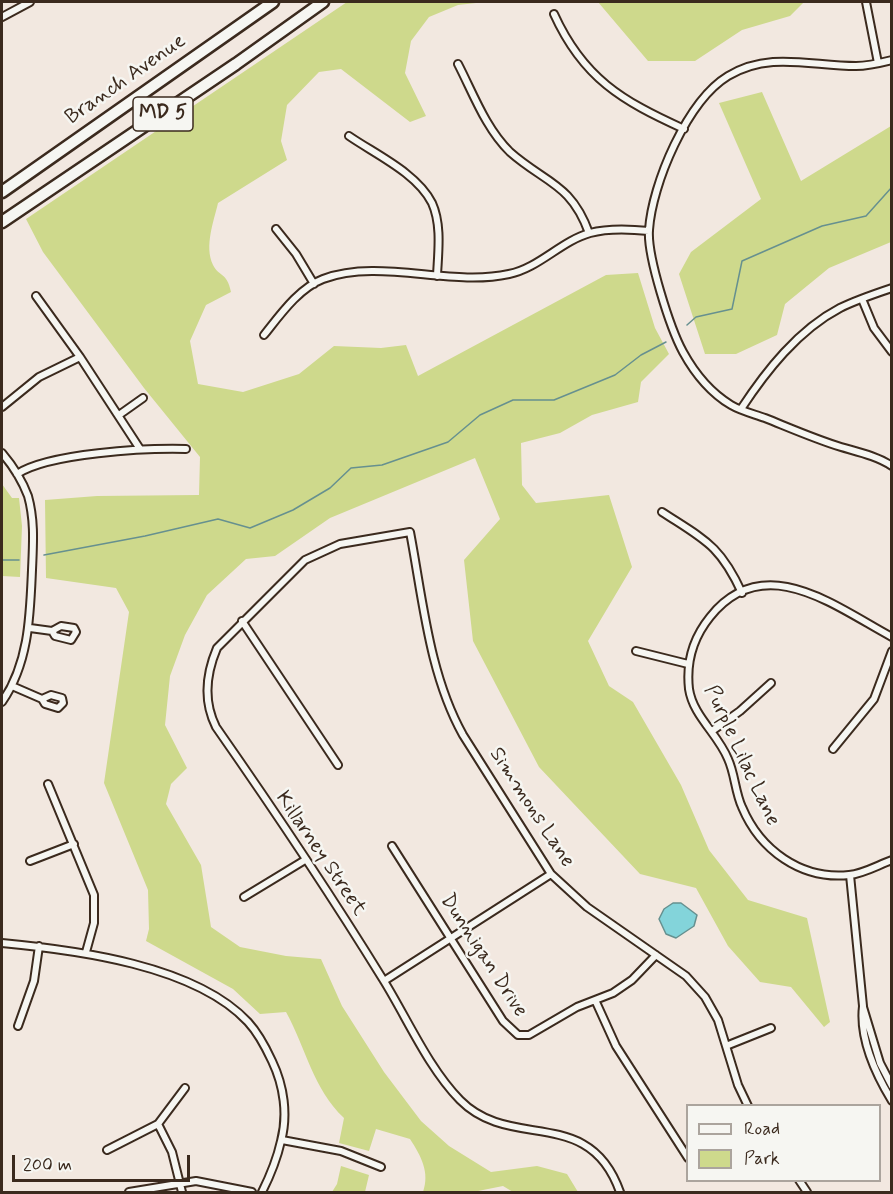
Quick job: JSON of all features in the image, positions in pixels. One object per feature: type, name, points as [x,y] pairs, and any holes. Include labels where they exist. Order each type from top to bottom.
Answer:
[{"type":"highway","name":"Branch Avenue","points":[[2,192],[273,2]]},
{"type":"highway","name":"MD 5","points":[[2,222],[227,71],[323,2]]},
{"type":"street","points":[[2,17],[30,2]]},
{"type":"street","points":[[866,2],[878,63]]},
{"type":"street","points":[[554,14],[574,54],[593,73],[627,102],[684,129]]},
{"type":"street","points":[[891,60],[859,66],[797,60],[759,63],[728,76],[702,98],[684,129],[663,172],[649,231],[650,254],[682,351],[708,387],[741,409],[822,441],[882,460],[891,466]]},
{"type":"street","points":[[458,64],[491,126],[510,151],[571,197],[589,233]]},
{"type":"street","points":[[349,136],[406,175],[431,202],[438,231],[437,276]]},
{"type":"street","points":[[276,229],[314,284]]},
{"type":"street","points":[[264,335],[290,305],[314,284],[337,275],[369,272],[479,277],[509,274],[526,268],[589,233],[627,229],[649,231]]},
{"type":"street","points":[[741,409],[767,370],[807,333],[835,311],[891,288]]},
{"type":"street","points":[[36,296],[80,357],[140,449]]},
{"type":"street","points":[[862,299],[874,328],[891,352]]},
{"type":"street","points":[[2,407],[39,377],[80,357]]},
{"type":"street","points":[[119,415],[143,398]]},
{"type":"street","points":[[17,474],[38,463],[140,449],[186,448]]},
{"type":"street","points":[[2,453],[17,474],[28,498],[34,526],[30,628],[12,686],[2,702]]},
{"type":"street","points":[[662,512],[716,549],[731,569],[742,593]]},
{"type":"street","name":"Killarney Street","points":[[410,532],[340,544],[305,560],[224,639],[213,657],[207,687],[210,713],[238,762],[384,981],[446,1083],[471,1110],[503,1125],[574,1138],[600,1158],[620,1192]]},
{"type":"street","name":"Simmons Lane","points":[[410,532],[438,677],[453,717],[552,874],[587,907],[687,976],[705,997],[718,1020],[738,1084],[747,1104]]},
{"type":"street","name":"Purple Lilac Lane","points":[[850,875],[813,872],[774,854],[750,823],[741,806],[729,761],[694,704],[689,690],[688,664],[691,651],[707,621],[728,601],[764,585],[813,592],[891,637]]},
{"type":"street","points":[[242,621],[338,765]]},
{"type":"street","points":[[30,628],[52,632]]},
{"type":"street","points":[[636,651],[688,664]]},
{"type":"street","points":[[833,749],[874,699],[891,651]]},
{"type":"street","points":[[712,731],[740,711],[771,683]]},
{"type":"street","points":[[12,686],[42,699]]},
{"type":"street","points":[[48,784],[94,896],[94,923],[86,952]]},
{"type":"street","points":[[30,861],[74,844]]},
{"type":"street","name":"Dunnigan Drive","points":[[392,846],[503,1021],[518,1035],[529,1035],[577,1007],[596,1002],[632,980],[656,955]]},
{"type":"street","points":[[244,897],[305,860]]},
{"type":"street","points":[[891,860],[850,875],[863,1006],[880,1063],[891,1086]]},
{"type":"street","points":[[384,981],[552,874]]},
{"type":"street","points":[[2,943],[86,952],[186,982],[225,1003],[248,1022],[268,1053],[282,1090],[282,1140],[262,1192]]},
{"type":"street","points":[[18,1026],[34,981],[39,946]]},
{"type":"street","points":[[596,1002],[616,1046],[686,1156]]},
{"type":"street","points":[[863,1006],[861,1020],[867,1045],[891,1101]]},
{"type":"street","points":[[726,1046],[771,1028]]},
{"type":"street","points":[[107,1150],[158,1124],[185,1088]]},
{"type":"street","points":[[158,1124],[172,1152],[182,1192]]},
{"type":"street","points":[[282,1140],[341,1151],[381,1167]]},
{"type":"street","points":[[129,1192],[181,1182],[216,1183],[252,1192]]},
{"type":"green space","points":[[347,2],[485,2],[458,5],[429,17],[411,41],[405,73],[426,116],[410,122],[341,69],[319,72],[287,105],[281,141],[287,160],[218,203],[211,234],[210,258],[215,269],[227,281],[231,292],[206,305],[190,341],[198,384],[243,392],[299,374],[334,346],[381,348],[406,345],[418,376],[606,275],[638,273],[655,328],[669,354],[641,382],[638,402],[592,415],[560,433],[521,443],[522,485],[536,503],[609,495],[632,567],[588,641],[609,686],[633,702],[681,785],[709,850],[748,900],[807,918],[830,1022],[824,1027],[791,987],[760,982],[728,946],[696,888],[640,874],[539,767],[473,641],[464,560],[500,519],[475,458],[330,518],[275,556],[246,559],[207,595],[185,635],[170,676],[165,725],[187,768],[171,784],[166,804],[201,865],[211,927],[240,947],[286,956],[321,959],[342,1006],[384,1072],[421,1121],[449,1146],[491,1172],[537,1166],[567,1174],[578,1192],[513,1192],[503,1186],[473,1192],[423,1192],[425,1171],[421,1158],[410,1139],[376,1129],[369,1151],[339,1143],[344,1118],[333,1107],[317,1081],[286,1012],[260,1014],[233,989],[146,941],[149,929],[148,890],[104,783],[129,612],[116,588],[46,578],[45,500],[97,496],[199,495],[200,457],[144,388],[43,252],[26,219]]},
{"type":"green space","points":[[598,2],[804,2],[790,16],[742,30],[695,61],[648,61]]},
{"type":"green space","points":[[762,92],[801,181],[891,126],[891,242],[829,268],[785,304],[777,335],[736,354],[705,354],[679,274],[691,252],[761,199],[719,103]]},
{"type":"green space","points":[[2,484],[12,498],[19,498],[22,526],[20,577],[2,576]]},
{"type":"green space","points":[[341,1166],[369,1175],[365,1192],[332,1192],[337,1184]]},
{"type":"water","points":[[673,903],[681,903],[697,915],[694,926],[676,938],[666,934],[659,919],[664,909]]},
{"type":"waterway","points":[[687,325],[696,317],[732,309],[742,261],[822,226],[866,216],[892,187]]},
{"type":"waterway","points":[[44,555],[145,536],[218,519],[250,528],[293,510],[330,488],[351,468],[382,465],[448,442],[480,415],[513,400],[554,400],[615,375],[641,355],[666,342]]},
{"type":"waterway","points":[[2,560],[19,560]]}]
